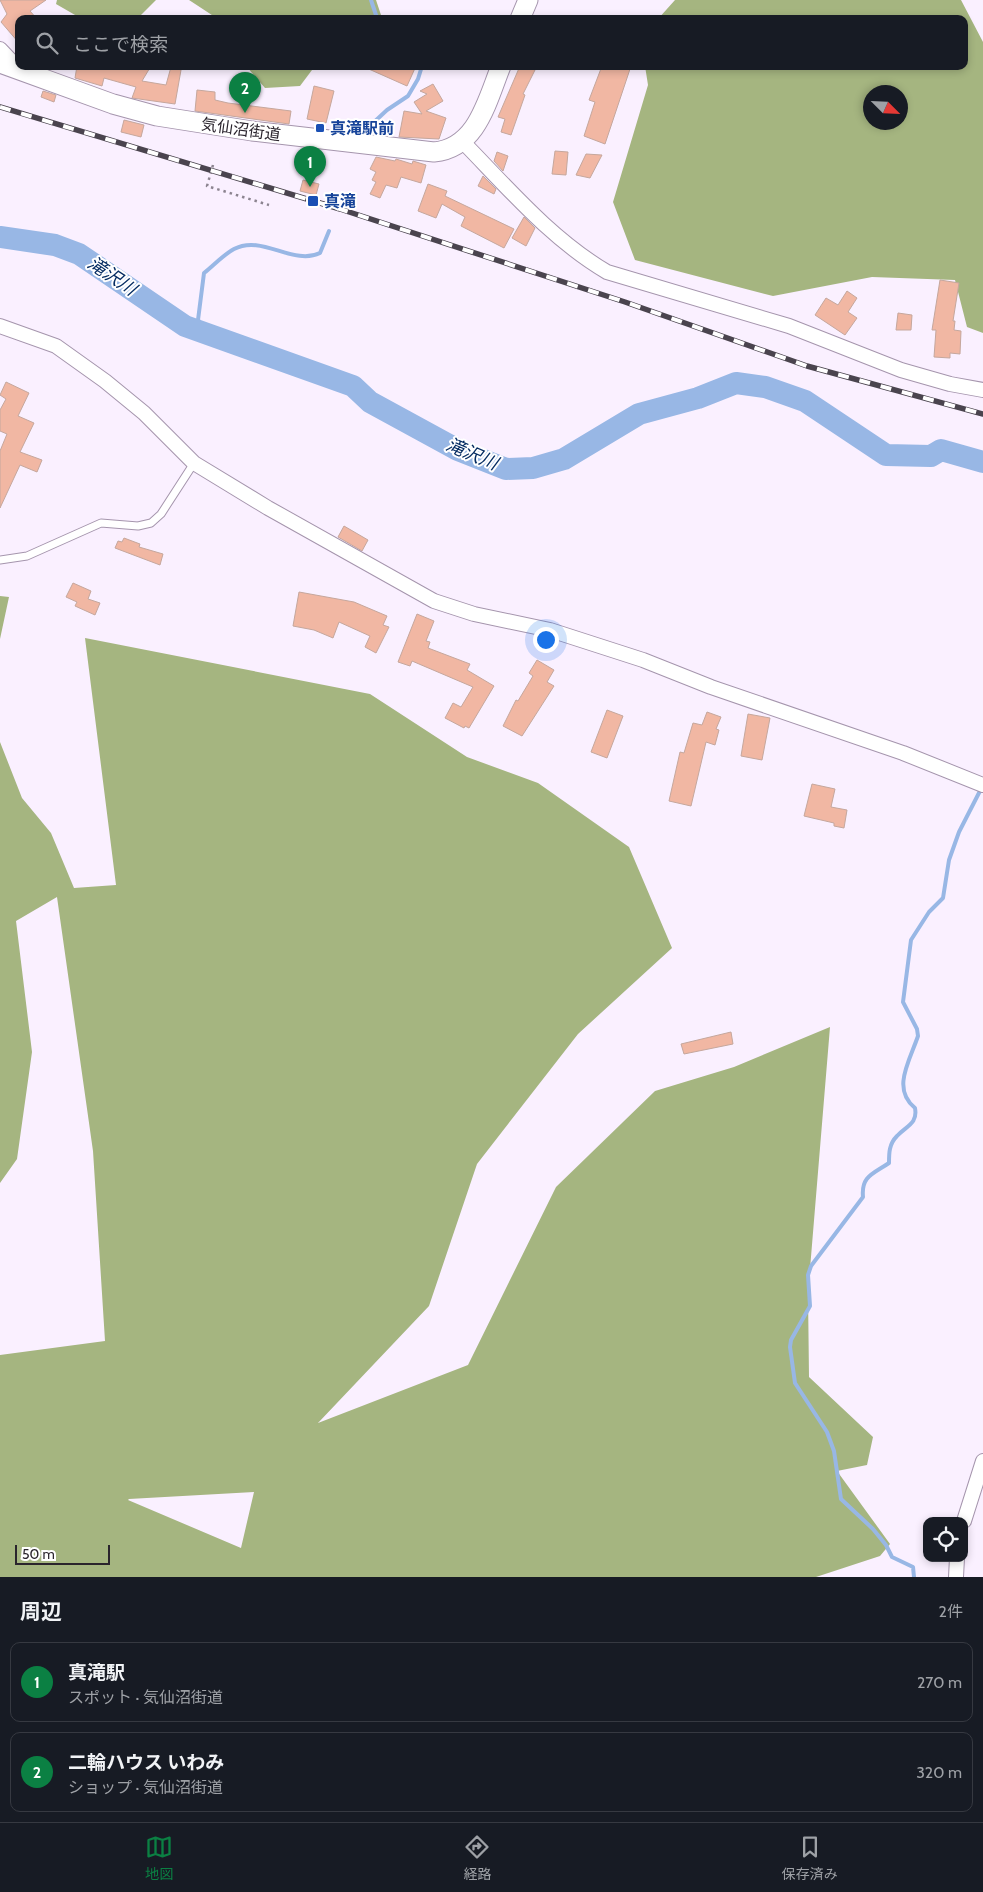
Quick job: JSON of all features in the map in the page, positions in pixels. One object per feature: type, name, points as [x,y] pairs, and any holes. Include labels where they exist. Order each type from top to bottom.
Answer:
[{"type":"street","points":[[522,15],[528,0]]},
{"type":"street","points":[[0,49],[15,65]]},
{"type":"street","name":"気仙沼街道","points":[[0,63],[15,69]]},
{"type":"street","points":[[499,70],[478,123],[463,142],[557,236],[583,257],[607,272],[789,326],[871,360],[950,384],[983,390]]},
{"type":"street","name":"気仙沼街道","points":[[21,71],[135,111],[252,132],[421,152],[445,151],[463,142]]},
{"type":"street","points":[[0,326],[56,346],[97,375],[144,413],[194,463],[268,508],[434,601],[474,614],[550,630],[643,660],[711,687],[902,753],[983,785]]},
{"type":"street","points":[[950,384],[962,392],[983,399]]},
{"type":"street","points":[[965,1517],[983,1461]]},
{"type":"street","points":[[956,1577],[957,1562]]},
{"type":"lane","points":[[0,560],[26,556],[100,523],[138,526],[151,523],[161,514],[194,463]]},
{"type":"path","points":[[213,165],[207,186],[269,206]]},
{"type":"green space","points":[[57,0],[156,0],[141,15],[75,15],[56,4]]},
{"type":"green space","points":[[189,0],[376,0],[381,15],[212,15]]},
{"type":"green space","points":[[675,0],[961,0],[983,42],[983,333],[967,327],[955,280],[872,277],[773,296],[635,260],[613,202],[648,85],[646,70],[968,70],[968,15],[662,15]]},
{"type":"green space","points":[[249,70],[312,70],[300,86],[265,88]]},
{"type":"green space","points":[[0,596],[9,597],[0,639]]},
{"type":"green space","points":[[85,638],[370,694],[467,757],[538,783],[629,847],[672,948],[578,1034],[477,1164],[429,1306],[318,1423],[468,1365],[556,1187],[655,1091],[734,1067],[830,1027],[808,1293],[809,1377],[873,1437],[867,1465],[837,1471],[890,1544],[880,1556],[816,1577],[0,1577],[0,1355],[105,1341],[93,1151],[57,897],[16,921],[32,1052],[17,1159],[0,1183],[0,742],[22,798],[51,833],[74,888],[116,885]],"holes":[[[254,1492],[241,1548],[128,1500]]]},
{"type":"building","points":[[0,0],[46,0],[30,11],[34,15],[15,15],[15,38],[1,22],[7,14]]},
{"type":"building","points":[[76,70],[149,70],[142,81],[166,85],[170,70],[181,70],[175,104],[132,98],[136,87],[104,78],[102,86],[75,78]]},
{"type":"building","points":[[371,70],[414,70],[407,86]]},
{"type":"building","points":[[518,70],[535,70],[523,94],[525,95],[511,135],[501,132],[505,119],[498,117]]},
{"type":"building","points":[[600,70],[630,70],[605,144],[584,136],[595,102],[589,100]]},
{"type":"building","points":[[433,84],[443,101],[426,111],[446,118],[439,139],[399,137],[404,111],[422,114],[414,102],[427,94],[420,91]]},
{"type":"building","points":[[314,86],[334,91],[326,123],[307,119]]},
{"type":"building","points":[[197,90],[215,92],[215,100],[228,103],[291,111],[289,124],[195,111]]},
{"type":"building","points":[[43,91],[56,95],[54,102],[41,97]]},
{"type":"building","points":[[124,120],[144,125],[141,137],[121,132]]},
{"type":"building","points":[[555,151],[568,152],[566,175],[552,174]]},
{"type":"building","points":[[497,152],[508,156],[503,171],[494,161]]},
{"type":"building","points":[[586,154],[602,155],[590,178],[576,175]]},
{"type":"building","points":[[376,157],[395,161],[396,159],[412,164],[413,161],[426,165],[421,183],[401,177],[397,188],[386,185],[380,198],[370,194],[376,182],[372,180],[376,172],[370,169]]},
{"type":"building","points":[[483,176],[496,189],[494,194],[478,186]]},
{"type":"building","points":[[303,180],[319,184],[316,195],[300,191]]},
{"type":"building","points":[[428,184],[447,191],[445,196],[514,229],[504,248],[461,226],[465,217],[442,204],[436,218],[418,211]]},
{"type":"building","points":[[524,217],[535,228],[526,246],[512,238]]},
{"type":"building","points":[[940,280],[959,283],[953,321],[955,321],[954,330],[961,331],[960,354],[950,353],[950,358],[934,357],[936,330],[932,330]]},
{"type":"building","points":[[847,291],[857,298],[848,312],[857,318],[845,335],[815,315],[826,298],[838,305]]},
{"type":"building","points":[[898,313],[912,315],[911,330],[896,330]]},
{"type":"building","points":[[6,382],[29,393],[18,416],[34,423],[20,452],[42,460],[37,472],[20,465],[0,508],[0,451],[7,434],[0,431],[0,410],[6,399],[0,395]]},
{"type":"building","points":[[344,526],[368,540],[362,551],[338,537]]},
{"type":"building","points":[[124,538],[140,544],[139,547],[163,554],[160,565],[115,548],[118,541],[122,542]]},
{"type":"building","points":[[73,583],[91,591],[88,599],[100,603],[95,615],[75,606],[77,602],[66,597]]},
{"type":"building","points":[[299,592],[354,602],[387,616],[383,625],[389,627],[376,653],[365,647],[370,636],[339,622],[333,638],[314,630],[293,626]]},
{"type":"building","points":[[417,614],[434,621],[426,641],[430,642],[428,648],[470,664],[467,670],[494,686],[469,728],[465,726],[464,728],[445,718],[453,703],[461,707],[473,687],[412,661],[410,666],[398,662]]},
{"type":"building","points":[[537,660],[554,670],[547,682],[554,686],[522,736],[503,726],[516,700],[518,701],[533,676],[529,673]]},
{"type":"building","points":[[607,710],[623,716],[607,758],[591,752]]},
{"type":"building","points":[[707,712],[721,717],[716,729],[719,730],[715,745],[706,742],[691,806],[669,801],[680,752],[684,753],[693,723],[702,725]]},
{"type":"building","points":[[748,714],[770,718],[762,760],[741,756]]},
{"type":"building","points":[[812,784],[835,789],[831,807],[847,810],[844,828],[834,826],[834,823],[804,816]]},
{"type":"building","points":[[731,1032],[733,1044],[684,1054],[681,1044]]},
{"type":"waterway","points":[[371,0],[376,15]]},
{"type":"waterway","points":[[358,137],[387,110],[408,96],[421,70]]},
{"type":"waterway","points":[[208,334],[198,320],[204,273],[222,257],[234,249],[245,245],[266,247],[299,256],[310,256],[320,253],[329,231]]},
{"type":"waterway","name":"滝沢川","points":[[0,237],[55,245],[79,254],[185,326],[353,386],[370,402],[458,450],[506,469],[533,468],[564,459],[639,414],[698,398],[736,383],[765,387],[805,401],[886,455],[931,456],[941,450],[983,462]]},
{"type":"waterway","points":[[914,1577],[913,1567],[892,1557],[886,1545],[873,1529],[841,1499],[834,1451],[827,1432],[795,1383],[790,1347],[791,1340],[810,1306],[808,1275],[811,1266],[863,1197],[864,1184],[869,1176],[889,1163],[889,1152],[892,1142],[915,1118],[915,1108],[904,1092],[903,1083],[907,1064],[918,1036],[917,1029],[903,1002],[911,940],[929,912],[943,898],[949,860],[959,832],[982,787]]},
{"type":"railway","points":[[0,107],[340,209],[625,302],[807,366],[983,414]]},
{"type":"place","name":"二輪ハウス いわみ","points":[[245,113]]},
{"type":"place","name":"真滝駅前","points":[[320,128]]},
{"type":"place","name":"真滝駅","points":[[310,187]]},
{"type":"place","name":"真滝","points":[[313,201]]}]
